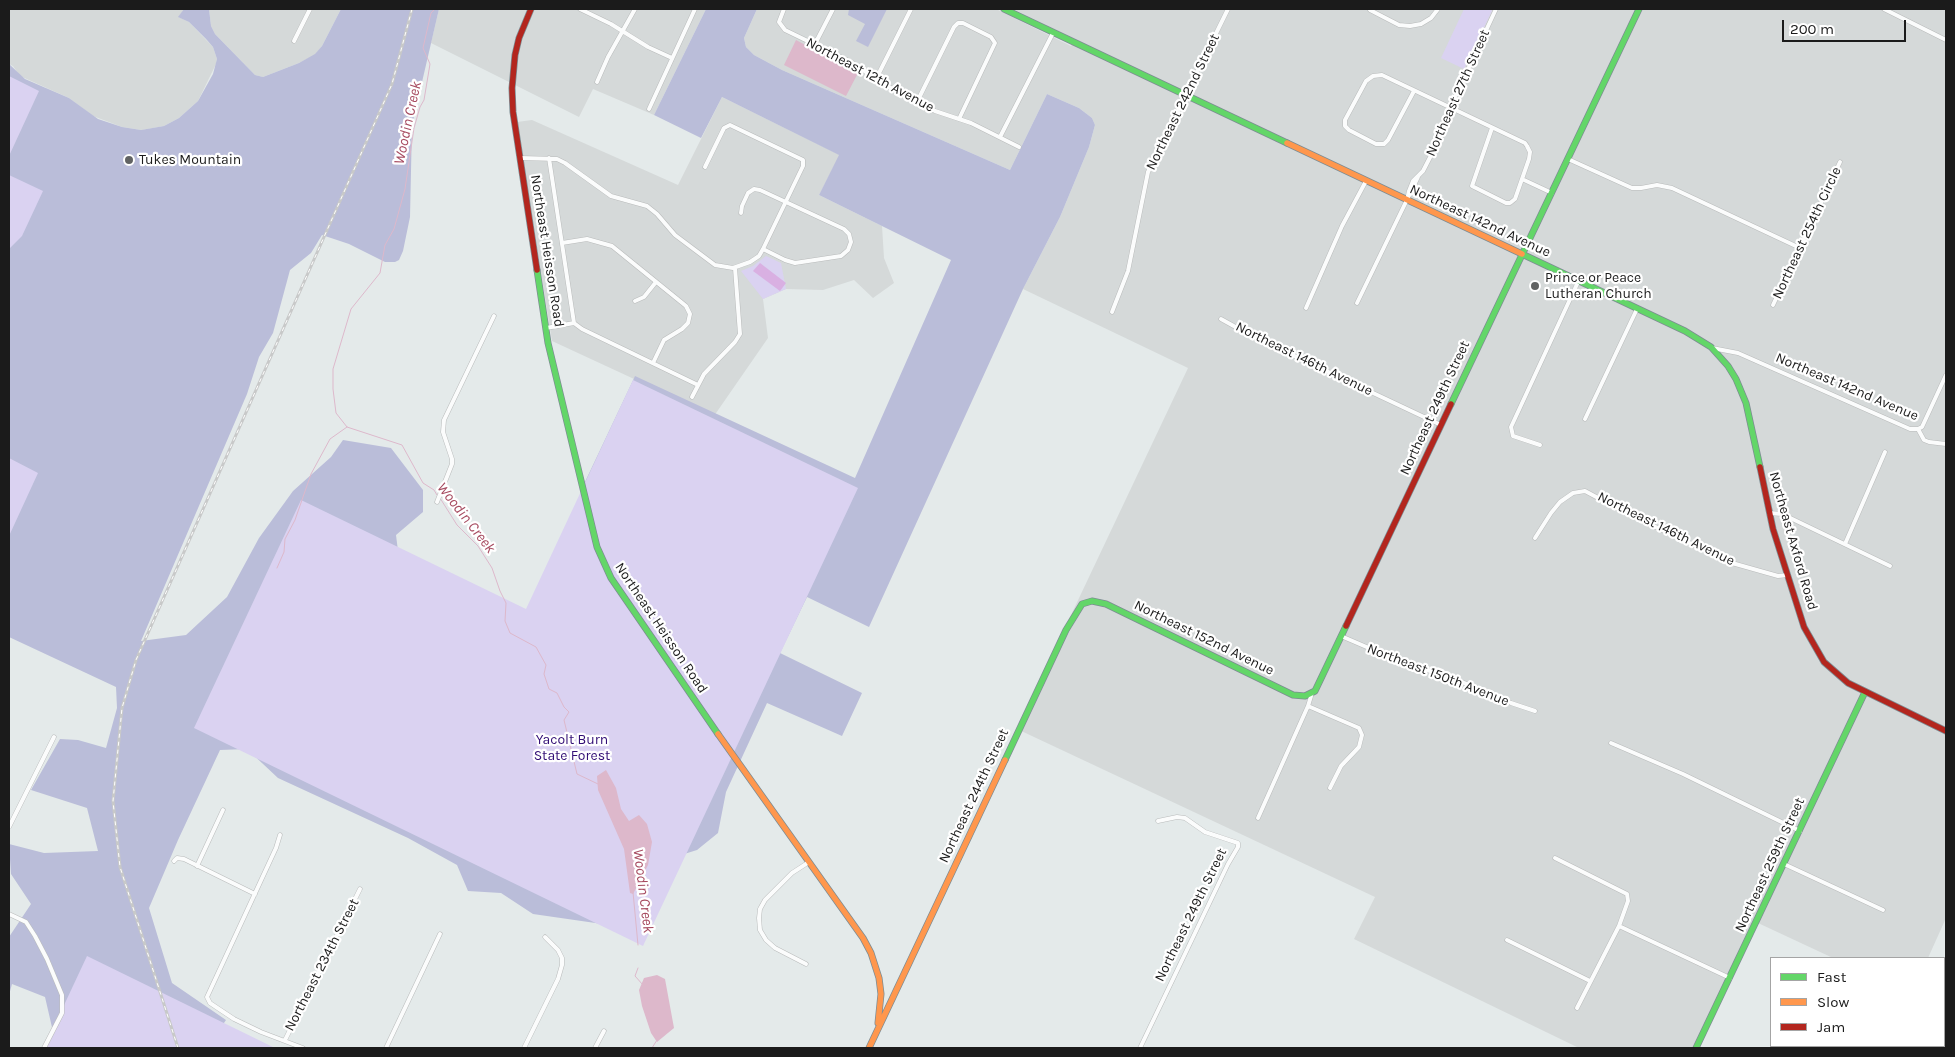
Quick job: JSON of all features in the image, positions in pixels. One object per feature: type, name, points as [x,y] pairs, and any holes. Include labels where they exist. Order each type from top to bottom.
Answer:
[{"type":"street","points":[[294,41],[310,9]]},
{"type":"street","name":"Northeast Heisson Road","points":[[531,9],[519,38],[513,73],[513,112],[546,328],[594,539],[610,578],[863,938],[877,968],[881,994],[880,1017],[875,1035]]},
{"type":"street","points":[[580,9],[608,22],[648,48],[672,58]]},
{"type":"street","points":[[597,82],[608,57],[635,9]]},
{"type":"street","points":[[649,109],[695,9]]},
{"type":"street","name":"Northeast 12th Avenue","points":[[784,9],[779,24],[784,30],[851,62],[876,79],[917,102],[1019,147]]},
{"type":"street","points":[[815,44],[833,9]]},
{"type":"street","points":[[876,79],[911,9]]},
{"type":"street","name":"Northeast 142nd Avenue","points":[[1004,9],[1685,331],[1711,348],[1738,353],[1910,430],[1918,430],[1924,440],[1946,444]]},
{"type":"street","name":"Northeast 242nd Street","points":[[1112,312],[1128,271],[1148,172],[1228,9]]},
{"type":"street","points":[[1370,10],[1400,25],[1410,26],[1421,24],[1431,18],[1438,9]]},
{"type":"street","name":"Northeast 27th Street","points":[[1358,303],[1418,177],[1441,136],[1444,120],[1496,9]]},
{"type":"street","name":"Northeast 249th Street","points":[[1258,818],[1312,693],[1322,678],[1639,9]]},
{"type":"street","points":[[1884,9],[1946,40]]},
{"type":"street","points":[[917,102],[954,27],[958,23],[963,23],[992,37],[994,47],[959,119]]},
{"type":"street","points":[[1000,137],[1053,33]]},
{"type":"street","points":[[1414,91],[1388,140],[1382,144],[1376,144],[1345,126],[1345,120],[1366,81],[1373,76],[1382,75],[1525,143],[1529,149],[1530,156],[1512,202],[1506,203],[1472,186],[1492,128]]},
{"type":"street","points":[[520,158],[549,158],[562,161],[611,196],[651,208],[675,235],[710,263],[722,268],[735,268],[754,260],[763,249],[803,166],[803,160],[733,125],[728,125],[724,128],[705,167]]},
{"type":"street","points":[[549,158],[574,323],[582,329],[698,385]]},
{"type":"street","points":[[1568,159],[1632,188],[1656,185],[1672,188],[1800,248]]},
{"type":"street","name":"Northeast 254th Circle","points":[[1773,305],[1840,162]]},
{"type":"street","points":[[1522,179],[1552,193]]},
{"type":"street","points":[[1306,308],[1342,226],[1366,181]]},
{"type":"street","points":[[741,212],[746,196],[754,189],[844,228],[850,238],[849,248],[841,256],[796,263],[785,260],[763,249]]},
{"type":"street","points":[[562,243],[587,240],[612,246],[688,308],[689,320],[682,330],[664,340],[653,363]]},
{"type":"street","points":[[692,398],[704,374],[735,342],[740,334],[735,268]]},
{"type":"street","points":[[635,301],[644,297],[656,282]]},
{"type":"street","points":[[1540,445],[1513,436],[1510,427],[1578,282]]},
{"type":"street","points":[[1585,419],[1637,309]]},
{"type":"street","points":[[437,502],[452,464],[443,432],[443,424],[494,316]]},
{"type":"street","name":"Northeast 146th Avenue","points":[[1221,319],[1250,335],[1441,425]]},
{"type":"street","points":[[546,328],[574,323]]},
{"type":"street","name":"Northeast Axford Road","points":[[1711,348],[1732,372],[1746,403],[1769,513],[1804,627],[1815,648],[1833,671],[1859,689],[1946,732]]},
{"type":"street","points":[[1918,430],[1922,427],[1946,375]]},
{"type":"street","points":[[1845,544],[1885,452]]},
{"type":"street","name":"Northeast 146th Avenue","points":[[1535,538],[1560,502],[1573,493],[1585,491],[1732,564],[1778,576],[1788,576]]},
{"type":"street","points":[[1769,513],[1782,514],[1890,566]]},
{"type":"street","name":"Northeast 152nd Avenue","points":[[1086,602],[1106,604],[1293,695],[1305,696],[1312,693]]},
{"type":"street","name":"Northeast 244th Street","points":[[875,1035],[1073,615],[1086,602]]},
{"type":"street","name":"Northeast 150th Avenue","points":[[1341,636],[1406,664],[1448,676],[1511,703],[1535,711]]},
{"type":"street","name":"Northeast 259th Street","points":[[1696,1048],[1867,693]]},
{"type":"street","points":[[1308,706],[1359,728],[1362,735],[1359,747],[1341,766],[1330,788]]},
{"type":"street","points":[[9,826],[54,737]]},
{"type":"street","points":[[1611,743],[1683,774],[1800,831]]},
{"type":"street","points":[[198,866],[223,810]]},
{"type":"street","name":"Northeast 249th Street","points":[[1140,1048],[1228,864],[1238,847],[1238,843],[1205,832],[1185,818],[1177,817],[1158,821]]},
{"type":"street","points":[[280,835],[276,848],[207,997],[210,1003],[234,1019],[302,1048]]},
{"type":"street","points":[[174,862],[178,858],[184,859],[255,894]]},
{"type":"street","points":[[1555,858],[1627,894],[1628,901],[1619,926],[1577,1008]]},
{"type":"street","points":[[806,964],[775,948],[766,940],[760,930],[758,918],[765,900],[792,873],[809,862]]},
{"type":"street","points":[[1784,864],[1883,910]]},
{"type":"street","name":"Northeast 234th Street","points":[[285,1040],[360,889]]},
{"type":"street","points":[[9,914],[26,922],[47,959],[60,991],[62,1007],[59,1020],[44,1048]]},
{"type":"street","points":[[1619,926],[1730,978]]},
{"type":"street","points":[[386,1048],[440,934]]},
{"type":"street","points":[[524,1048],[558,979],[562,965],[562,958],[558,950],[545,937]]},
{"type":"street","points":[[1507,940],[1590,981]]},
{"type":"street","points":[[881,994],[892,993],[898,987]]},
{"type":"street","points":[[595,1048],[604,1031]]},
{"type":"street","points":[[869,1048],[875,1035]]},
{"type":"shaded area","points":[[9,9],[184,9],[179,17],[189,22],[213,47],[217,59],[216,64],[198,101],[179,118],[164,126],[141,130],[122,127],[93,116],[69,98],[20,76],[13,66],[9,64]]},
{"type":"shaded area","points":[[209,9],[341,9],[322,46],[315,55],[263,77],[255,75],[215,34],[211,26]]},
{"type":"shaded area","points":[[439,9],[706,9],[654,115],[593,89],[579,117],[431,43]]},
{"type":"shaded area","points":[[757,9],[996,9],[1071,46],[1075,39],[1013,9],[1946,9],[1946,918],[1928,957],[1831,957],[1758,923],[1696,1048],[1579,1048],[1354,939],[1375,897],[1017,729],[1188,368],[1023,289],[1060,217],[1089,147],[1095,125],[1092,118],[1079,108],[1047,94],[1010,170],[782,70],[754,55],[746,47],[744,38]]},
{"type":"shaded area","points":[[796,40],[858,73],[846,96],[784,65]]},
{"type":"shaded area","points":[[722,97],[840,155],[819,195],[882,226],[884,258],[894,283],[873,298],[854,280],[823,290],[786,289],[763,299],[768,338],[714,416],[552,341],[517,122],[532,120],[678,185]]},
{"type":"shaded area","points":[[760,263],[786,283],[780,291],[753,271]]},
{"type":"shaded area","points":[[606,770],[616,788],[621,809],[629,821],[639,815],[647,824],[652,842],[648,865],[633,894],[630,893],[624,849],[598,790],[597,776]]},
{"type":"shaded area","points":[[657,975],[665,979],[674,1028],[657,1042],[651,1033],[639,990],[644,978]]},
{"type":"green space","points":[[184,9],[209,9],[211,26],[215,34],[255,75],[263,77],[299,63],[315,54],[322,46],[341,9],[439,9],[412,125],[410,217],[403,251],[399,260],[385,262],[349,244],[322,235],[311,253],[290,270],[273,333],[259,357],[247,394],[141,641],[186,635],[227,597],[259,538],[293,491],[331,457],[343,440],[391,448],[423,490],[423,512],[396,535],[399,559],[480,677],[599,575],[584,484],[635,376],[855,478],[951,260],[819,195],[839,155],[722,97],[701,138],[654,115],[706,9],[757,9],[744,38],[746,47],[754,55],[782,70],[1010,170],[1047,94],[1079,108],[1092,118],[1095,125],[1089,147],[1060,217],[1023,289],[869,627],[807,597],[780,653],[862,693],[842,736],[767,703],[726,792],[718,833],[697,850],[681,855],[630,928],[533,914],[501,893],[468,891],[457,865],[408,838],[278,778],[247,749],[220,750],[149,908],[172,983],[226,1020],[207,1048],[54,1036],[45,997],[12,984],[9,995],[9,937],[31,904],[11,874],[9,844],[44,853],[98,851],[87,808],[31,790],[60,739],[78,740],[106,748],[117,708],[116,687],[9,637],[9,64],[25,79],[69,98],[98,119],[122,127],[141,130],[164,126],[179,118],[198,101],[213,74],[217,59],[213,47],[206,39],[189,22],[178,17]]},
{"type":"green space","points":[[849,9],[887,9],[868,47],[856,41],[865,24],[848,15]]},
{"type":"green space","points":[[1464,9],[1491,9],[1492,11],[1464,69],[1441,58]]},
{"type":"green space","points":[[9,76],[39,91],[9,156]]},
{"type":"green space","points":[[9,175],[43,191],[22,236],[9,249]]},
{"type":"green space","points":[[766,256],[781,263],[786,289],[763,299],[741,271],[753,266]]},
{"type":"green space","name":"Yacolt Burn State Forest","points":[[633,380],[858,488],[643,946],[194,728],[301,500],[526,609]]},
{"type":"green space","points":[[9,458],[38,473],[9,536]]},
{"type":"green space","points":[[87,956],[275,1048],[44,1048]]},
{"type":"waterway","name":"Woodin Creek","points":[[435,9],[431,13],[423,48],[430,64],[424,100],[414,128],[405,189],[394,229],[385,245],[380,273],[351,309],[333,369],[333,389],[336,413],[347,427],[402,445],[423,483],[434,490],[437,495]]},
{"type":"waterway","points":[[277,568],[284,552],[285,539],[295,520],[311,474],[330,439],[347,427]]},
{"type":"waterway","name":"Woodin Creek","points":[[440,498],[457,525],[478,546],[492,568],[506,603],[505,621],[510,633],[536,647],[546,665],[544,674],[549,689],[557,693],[564,707],[569,712],[564,720],[577,774],[598,784]]},
{"type":"waterway","name":"Woodin Creek","points":[[633,892],[638,945]]},
{"type":"waterway","name":"Woodin Creek","points":[[638,968],[635,976],[643,985]]},
{"type":"waterway","name":"Woodin Creek","points":[[652,1048],[657,1040]]},
{"type":"railway","points":[[178,1048],[120,867],[113,801],[122,708],[136,660],[392,84],[412,9]]},
{"type":"traffic: fast","points":[[1004,9],[1287,143]]},
{"type":"traffic: fast","points":[[1451,404],[1639,9]]},
{"type":"traffic: fast","points":[[1522,254],[1685,331],[1711,347],[1728,366],[1736,379],[1746,403],[1760,467]]},
{"type":"traffic: fast","points":[[537,270],[548,343],[597,547],[611,578],[718,734]]},
{"type":"traffic: fast","points":[[1005,760],[1066,630],[1082,604],[1092,601],[1106,604],[1293,695],[1305,696],[1315,691],[1346,626]]},
{"type":"traffic: fast","points":[[1696,1048],[1865,692]]},
{"type":"traffic: slow","points":[[1287,143],[1522,254]]},
{"type":"traffic: slow","points":[[718,734],[863,938],[871,953],[879,978],[881,994],[878,1023]]},
{"type":"traffic: slow","points":[[869,1048],[1005,760]]},
{"type":"traffic: jam","points":[[531,9],[519,38],[515,55],[512,88],[513,112],[537,270]]},
{"type":"traffic: jam","points":[[1346,626],[1451,404]]},
{"type":"traffic: jam","points":[[1760,467],[1773,529],[1804,627],[1824,662],[1848,683],[1946,731]]},
{"type":"place","name":"Tukes Mountain","points":[[129,160]]},
{"type":"place","name":"Prince or Peace Lutheran Church","points":[[1535,286]]}]
